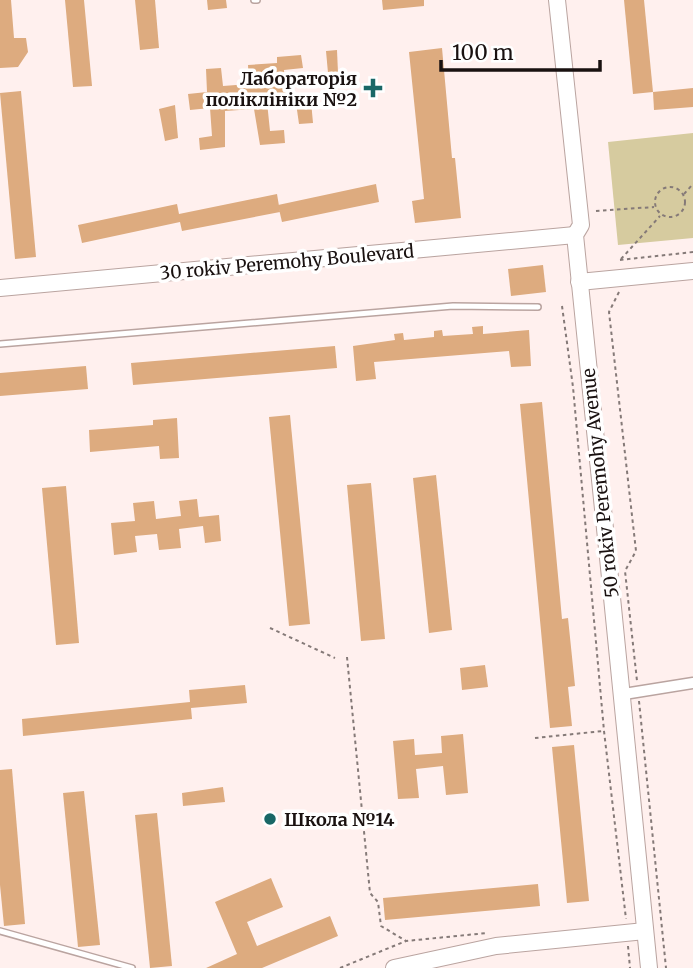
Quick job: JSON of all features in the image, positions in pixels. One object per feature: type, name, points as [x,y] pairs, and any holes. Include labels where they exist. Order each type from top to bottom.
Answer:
[{"type":"main road","name":"50 rokiv Peremohy Avenue","points":[[557,0],[581,225],[575,235],[579,282],[631,693],[649,968]]},
{"type":"main road","name":"30 rokiv Peremohy Boulevard","points":[[0,288],[575,235]]},
{"type":"main road","points":[[579,282],[693,271]]},
{"type":"main road","points":[[394,968],[496,946],[645,931]]},
{"type":"street","points":[[631,693],[671,684],[693,683]]},
{"type":"lane","points":[[0,344],[453,306],[538,307]]},
{"type":"lane","points":[[0,931],[132,968]]},
{"type":"path","points":[[684,195],[693,184]]},
{"type":"path","points":[[666,187],[676,188],[684,195],[685,205],[680,213],[671,217],[661,215],[655,207],[655,197],[666,187]]},
{"type":"path","points":[[596,211],[655,207]]},
{"type":"path","points":[[661,215],[620,260],[693,253]]},
{"type":"path","points":[[623,288],[609,312],[636,551],[625,571],[631,693],[666,968]]},
{"type":"path","points":[[562,306],[573,387],[604,731],[626,919]]},
{"type":"path","points":[[270,628],[335,658]]},
{"type":"path","points":[[347,657],[370,893],[378,902],[381,926],[406,941]]},
{"type":"path","points":[[535,738],[604,731]]},
{"type":"shaded area","points":[[693,133],[693,238],[618,245],[608,142]]},
{"type":"building","points":[[0,0],[11,0],[14,38],[26,38],[28,52],[18,67],[0,68]]},
{"type":"building","points":[[65,0],[84,0],[92,86],[73,87]]},
{"type":"building","points":[[135,0],[155,0],[159,48],[140,50]]},
{"type":"building","points":[[207,0],[226,0],[227,8],[208,10]]},
{"type":"building","points":[[382,0],[424,0],[424,6],[383,10]]},
{"type":"building","points":[[624,0],[644,0],[653,92],[633,94]]},
{"type":"building","points":[[442,48],[452,158],[455,158],[461,218],[415,223],[412,201],[424,199],[409,52]]},
{"type":"building","points":[[337,50],[338,73],[328,73],[326,51]]},
{"type":"building","points":[[301,55],[303,68],[284,70],[286,101],[267,102],[270,131],[284,130],[285,143],[260,145],[254,109],[225,111],[225,147],[200,150],[199,138],[212,136],[210,108],[190,110],[188,94],[207,92],[206,69],[221,68],[223,86],[249,84],[248,65],[277,63],[277,57]]},
{"type":"building","points":[[693,88],[693,107],[654,110],[653,92]]},
{"type":"building","points":[[21,91],[36,257],[15,259],[0,93]]},
{"type":"building","points":[[311,101],[313,123],[299,124],[296,103]]},
{"type":"building","points":[[175,105],[178,138],[165,141],[159,109]]},
{"type":"building","points":[[376,184],[379,202],[282,222],[278,205]]},
{"type":"building","points":[[277,194],[280,212],[182,231],[180,222],[82,243],[78,225],[177,204],[179,214]]},
{"type":"building","points":[[543,265],[546,292],[511,296],[508,269]]},
{"type":"building","points":[[483,326],[483,334],[529,330],[531,366],[511,367],[509,351],[374,362],[376,379],[356,381],[353,346],[395,340],[394,334],[403,333],[404,340],[434,337],[434,331],[442,330],[443,336],[473,334],[472,327]]},
{"type":"building","points":[[335,346],[337,368],[133,385],[131,363]]},
{"type":"building","points":[[86,366],[88,389],[0,396],[0,373]]},
{"type":"building","points":[[542,402],[562,619],[568,618],[575,686],[568,687],[572,726],[550,728],[520,404]]},
{"type":"building","points":[[290,415],[310,624],[289,626],[269,417]]},
{"type":"building","points":[[177,418],[179,458],[160,459],[159,446],[90,452],[89,430],[153,425],[153,420]]},
{"type":"building","points":[[436,475],[452,630],[429,633],[413,478]]},
{"type":"building","points":[[371,483],[385,639],[361,641],[347,485]]},
{"type":"building","points":[[66,486],[79,643],[56,645],[42,488]]},
{"type":"building","points":[[197,499],[199,517],[219,515],[221,541],[205,543],[203,526],[179,529],[181,548],[159,550],[157,534],[135,536],[137,552],[114,555],[111,523],[135,521],[133,503],[154,501],[156,519],[181,516],[179,501]]},
{"type":"building","points":[[485,665],[488,687],[462,690],[460,668]]},
{"type":"building","points":[[245,685],[247,703],[191,708],[192,719],[23,736],[22,719],[190,702],[189,690]]},
{"type":"building","points":[[463,734],[468,793],[446,795],[443,766],[416,769],[419,798],[398,799],[393,741],[414,739],[415,755],[442,753],[441,736]]},
{"type":"building","points":[[574,745],[589,901],[567,903],[552,747]]},
{"type":"building","points":[[12,769],[25,924],[4,926],[0,885],[0,770]]},
{"type":"building","points":[[223,787],[225,802],[183,806],[182,793]]},
{"type":"building","points":[[84,791],[100,945],[78,947],[63,793]]},
{"type":"building","points":[[157,813],[172,966],[150,968],[135,815]]},
{"type":"building","points":[[271,878],[283,907],[247,922],[257,946],[330,916],[338,936],[262,968],[206,968],[237,954],[215,902]]},
{"type":"building","points":[[538,884],[540,906],[385,920],[383,898]]},
{"type":"place","name":"Лабораторія поліклініки №2","points":[[373,88]]},
{"type":"place","name":"Школа №14","points":[[270,819]]}]
